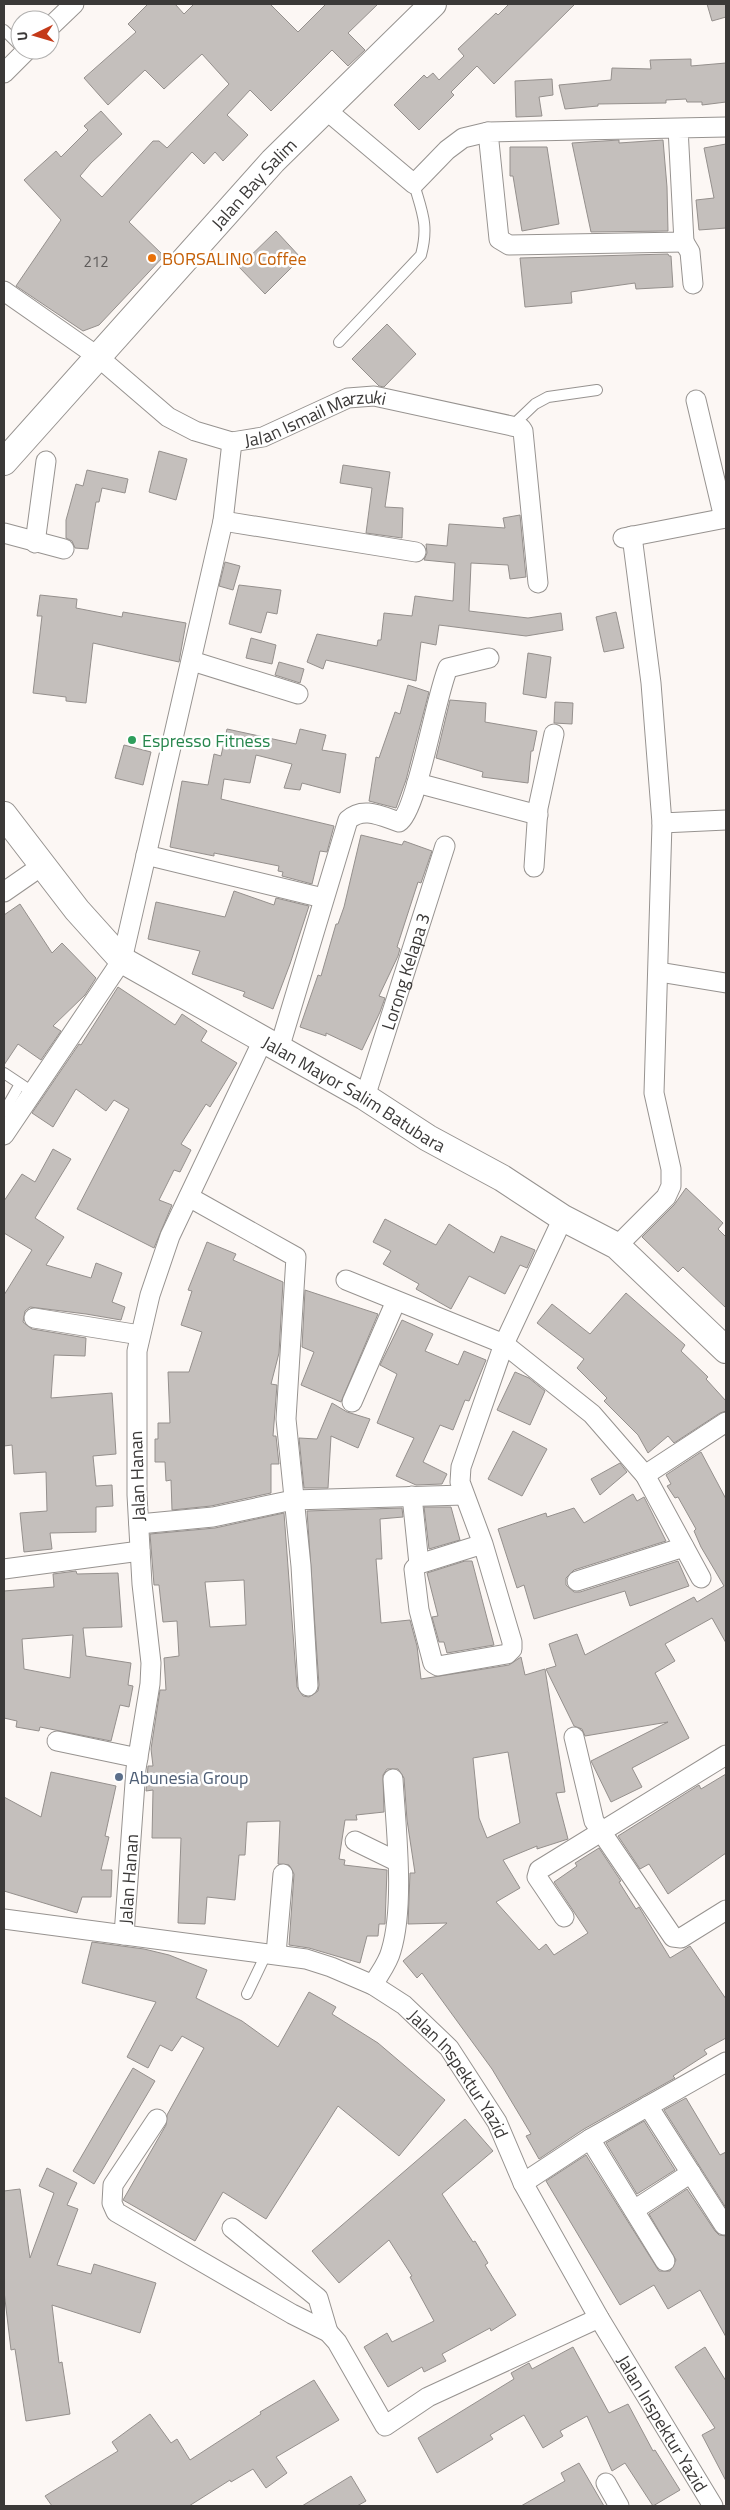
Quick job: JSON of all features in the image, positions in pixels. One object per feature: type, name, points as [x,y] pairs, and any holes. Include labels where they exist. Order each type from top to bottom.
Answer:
[{"type":"street","points":[[60,17],[74,4]]},
{"type":"street","name":"Jalan Bay Salim","points":[[4,462],[273,161],[433,4]]},
{"type":"street","points":[[4,73],[15,60]]},
{"type":"street","points":[[325,109],[414,184],[447,150],[463,138],[488,132],[726,127]]},
{"type":"street","points":[[678,128],[684,242],[690,252],[693,284]]},
{"type":"street","points":[[488,132],[499,239],[501,242],[509,245],[684,242]]},
{"type":"street","name":"Jalan Ismail Marzuki","points":[[4,291],[97,356],[168,417],[195,431],[232,442],[263,437],[348,398],[374,396],[516,427]]},
{"type":"street","points":[[617,1246],[666,1197],[671,1186],[671,1169],[654,1093],[662,823],[652,683],[628,537],[725,518],[696,400]]},
{"type":"street","points":[[516,427],[523,431],[538,583]]},
{"type":"street","points":[[4,1135],[27,1088],[122,960],[223,522],[232,442]]},
{"type":"street","points":[[35,543],[46,461]]},
{"type":"street","points":[[223,522],[416,552]]},
{"type":"street","points":[[4,533],[35,543],[64,549]]},
{"type":"street","points":[[490,658],[448,668],[417,783],[538,815]]},
{"type":"street","points":[[192,662],[298,694]]},
{"type":"street","points":[[534,867],[538,815],[554,734]]},
{"type":"street","name":"Jalan Hanan","points":[[124,1935],[138,1758],[148,1709],[151,1663],[140,1551],[135,1389],[136,1351],[150,1295],[170,1236],[188,1197],[271,1044],[324,898],[348,820],[354,814],[364,811],[399,822],[405,818],[417,783]]},
{"type":"street","name":"Jalan Mayor Salim Batubara","points":[[4,815],[77,910],[122,960],[365,1097],[428,1138],[502,1178],[563,1218],[617,1246],[726,1350]]},
{"type":"street","points":[[662,823],[726,820]]},
{"type":"street","name":"Lorong Kelapa 3","points":[[365,1097],[445,846]]},
{"type":"street","points":[[146,854],[324,898]]},
{"type":"street","points":[[4,892],[43,865]]},
{"type":"street","points":[[659,972],[726,983]]},
{"type":"street","points":[[188,1197],[296,1257],[286,1419],[301,1566],[308,1686]]},
{"type":"street","points":[[483,1544],[419,1564],[414,1569],[419,1610],[432,1663],[438,1666],[507,1654],[512,1649],[512,1642],[483,1544],[460,1482],[462,1467],[504,1344],[563,1218]]},
{"type":"street","points":[[346,1280],[504,1344],[592,1414],[646,1475],[700,1578]]},
{"type":"street","points":[[352,1402],[396,1300]]},
{"type":"street","points":[[34,1318],[140,1335]]},
{"type":"street","points":[[646,1475],[726,1422]]},
{"type":"street","points":[[139,1524],[213,1517],[294,1500],[464,1495]]},
{"type":"street","points":[[412,1496],[419,1564]]},
{"type":"street","points":[[577,1581],[612,1572],[684,1547]]},
{"type":"street","points":[[4,1569],[140,1551]]},
{"type":"street","points":[[574,1737],[591,1814],[600,1831],[673,1937],[680,1938],[726,1910]]},
{"type":"street","points":[[57,1741],[138,1758]]},
{"type":"street","points":[[564,1917],[537,1877],[543,1867],[726,1755]]},
{"type":"street","points":[[373,1985],[391,1953],[396,1932],[393,1780]]},
{"type":"street","points":[[355,1841],[396,1861]]},
{"type":"street","points":[[272,1953],[283,1874]]},
{"type":"street","name":"Jalan Inspektur Yazid","points":[[4,1919],[306,1959],[331,1967],[373,1985],[404,2005],[449,2048],[497,2122],[523,2183],[600,2318],[713,2506]]},
{"type":"street","points":[[523,2183],[590,2139],[726,2062]]},
{"type":"street","points":[[648,2106],[724,2225]]},
{"type":"street","points":[[157,2119],[113,2185],[112,2203],[116,2212],[292,2314],[328,2332],[337,2342],[385,2426],[428,2397],[600,2318]]},
{"type":"street","points":[[590,2139],[665,2262]]},
{"type":"street","points":[[634,2210],[691,2173]]},
{"type":"street","points":[[232,2228],[318,2298],[328,2332]]},
{"type":"street","points":[[606,2483],[619,2506]]},
{"type":"lane","points":[[339,342],[422,255],[426,235],[425,222],[414,184]]},
{"type":"lane","points":[[516,427],[535,404],[548,397],[597,390]]},
{"type":"lane","points":[[4,1073],[27,1088],[4,1112]]},
{"type":"lane","points":[[247,1994],[272,1953]]},
{"type":"building","points":[[148,4],[175,4],[184,14],[194,4],[270,4],[298,32],[326,4],[378,4],[348,33],[365,50],[348,66],[332,50],[271,111],[250,90],[227,115],[248,135],[223,161],[215,152],[204,164],[192,152],[129,222],[164,256],[99,325],[83,331],[16,286],[61,220],[24,180],[56,151],[61,157],[88,130],[84,126],[101,111],[122,134],[80,176],[102,197],[153,141],[159,141],[167,148],[229,84],[202,54],[164,89],[145,70],[108,105],[84,78],[136,32],[128,24]]},
{"type":"building","points":[[509,4],[575,4],[494,84],[477,66],[451,92],[454,95],[419,130],[394,105],[424,75],[427,78],[433,73],[439,80],[464,56],[458,49],[496,13],[498,15]]},
{"type":"building","points":[[707,4],[726,4],[726,17],[712,21]]},
{"type":"building","points":[[691,59],[691,66],[726,63],[726,102],[702,105],[702,102],[687,102],[686,99],[666,100],[666,103],[598,104],[598,106],[565,109],[559,85],[611,80],[612,68],[651,69],[650,60]]},
{"type":"building","points":[[552,79],[553,95],[539,97],[542,116],[516,117],[515,81]]},
{"type":"building","points":[[619,140],[619,143],[663,140],[668,231],[591,232],[572,143]]},
{"type":"building","points":[[726,144],[726,228],[699,230],[696,200],[714,198],[704,148]]},
{"type":"building","points":[[510,147],[547,147],[559,224],[522,231],[513,176],[510,176]]},
{"type":"building","points":[[276,231],[301,258],[265,294],[239,267]]},
{"type":"building","points":[[668,254],[671,256],[673,287],[636,289],[635,283],[571,292],[572,303],[525,307],[520,258]]},
{"type":"building","points":[[387,324],[416,354],[384,387],[379,386],[352,359]]},
{"type":"building","points":[[159,451],[187,459],[176,500],[149,492]]},
{"type":"building","points":[[343,465],[390,472],[385,507],[403,508],[402,538],[366,533],[372,488],[340,483]]},
{"type":"building","points":[[87,470],[128,479],[125,493],[102,488],[99,502],[96,502],[88,549],[75,548],[72,541],[66,538],[66,520],[76,484],[83,486]]},
{"type":"building","points":[[520,515],[526,577],[510,579],[508,565],[471,563],[469,611],[528,618],[561,613],[563,630],[526,636],[439,625],[436,645],[421,642],[416,681],[326,660],[323,669],[307,662],[317,634],[377,646],[378,640],[381,640],[384,613],[412,616],[415,596],[453,601],[455,563],[424,560],[427,553],[426,544],[447,546],[449,524],[505,528],[503,518]]},
{"type":"building","points":[[225,562],[240,566],[233,590],[219,586]]},
{"type":"building","points":[[239,585],[281,590],[277,614],[267,612],[261,633],[229,624]]},
{"type":"building","points":[[40,595],[77,599],[76,608],[122,617],[123,612],[186,623],[179,662],[93,643],[86,703],[66,701],[66,697],[33,693],[42,616],[37,616]]},
{"type":"building","points":[[616,612],[624,648],[604,652],[596,617]]},
{"type":"building","points":[[251,638],[276,645],[272,664],[246,658]]},
{"type":"building","points":[[528,653],[551,657],[546,698],[523,694]]},
{"type":"building","points":[[279,662],[304,669],[300,683],[275,675]]},
{"type":"building","points":[[408,685],[429,692],[406,780],[396,808],[369,801],[376,757],[379,758],[395,712],[400,714]]},
{"type":"building","points":[[450,700],[486,703],[485,722],[537,731],[533,751],[531,751],[528,783],[482,777],[483,772],[436,758]]},
{"type":"building","points":[[555,702],[573,703],[572,724],[554,723]]},
{"type":"building","points":[[227,729],[296,744],[300,729],[326,735],[322,750],[346,754],[340,793],[302,783],[300,790],[284,788],[292,764],[256,755],[250,783],[224,779],[221,799],[334,826],[327,852],[320,851],[312,884],[282,876],[283,872],[278,871],[279,866],[214,853],[214,856],[170,847],[182,781],[208,785],[214,754],[221,756]]},
{"type":"building","points":[[124,745],[151,752],[143,785],[115,778]]},
{"type":"building","points":[[361,835],[402,845],[404,841],[432,851],[421,883],[418,882],[397,947],[400,949],[398,956],[379,996],[385,998],[362,1050],[326,1033],[326,1036],[300,1027],[318,975],[321,976],[336,924],[338,924],[344,907]]},
{"type":"building","points":[[234,891],[274,905],[276,898],[309,906],[273,1009],[243,996],[245,992],[192,974],[200,951],[148,939],[156,902],[225,917]]},
{"type":"building","points":[[20,904],[52,953],[62,943],[96,978],[85,995],[53,1026],[61,1031],[41,1060],[18,1044],[4,1065],[4,915]]},
{"type":"building","points":[[118,987],[175,1025],[182,1014],[207,1031],[201,1041],[237,1063],[210,1107],[206,1104],[181,1144],[191,1150],[180,1172],[174,1170],[159,1200],[172,1205],[154,1248],[77,1209],[129,1109],[114,1100],[106,1111],[76,1089],[53,1127],[32,1113],[79,1044],[81,1045]]},
{"type":"building","points":[[53,1149],[71,1159],[35,1218],[64,1237],[46,1265],[91,1278],[96,1263],[122,1273],[112,1302],[125,1307],[121,1320],[30,1307],[25,1311],[23,1322],[32,1329],[86,1338],[85,1356],[54,1355],[51,1398],[112,1393],[116,1454],[93,1456],[96,1486],[112,1485],[113,1506],[96,1507],[96,1532],[50,1533],[52,1549],[24,1552],[20,1513],[47,1511],[46,1472],[14,1474],[12,1445],[4,1446],[4,1295],[32,1250],[4,1233],[4,1201],[22,1174],[35,1182]]},
{"type":"building","points":[[686,1188],[723,1223],[718,1229],[726,1237],[726,1308],[683,1267],[678,1272],[642,1237],[674,1205]]},
{"type":"building","points":[[385,1219],[436,1245],[449,1224],[494,1253],[501,1236],[535,1250],[527,1268],[520,1265],[505,1294],[469,1276],[451,1309],[416,1289],[419,1284],[383,1264],[391,1251],[373,1242]]},
{"type":"building","points":[[207,1242],[236,1254],[233,1260],[283,1282],[279,1353],[271,1384],[277,1385],[273,1436],[276,1436],[279,1464],[271,1464],[271,1493],[211,1506],[172,1510],[171,1480],[166,1481],[165,1462],[155,1462],[155,1439],[158,1439],[158,1423],[170,1423],[168,1372],[189,1372],[202,1332],[181,1325],[192,1291],[188,1290]]},
{"type":"building","points":[[305,1290],[378,1314],[341,1402],[301,1385],[314,1352],[302,1347]]},
{"type":"building","points":[[626,1293],[685,1345],[681,1351],[708,1377],[706,1379],[726,1401],[726,1411],[674,1443],[668,1436],[648,1453],[638,1435],[604,1401],[607,1398],[577,1368],[584,1359],[537,1323],[552,1304],[590,1334]]},
{"type":"building","points":[[402,1320],[433,1334],[425,1351],[458,1365],[464,1351],[486,1360],[469,1401],[465,1400],[453,1430],[440,1425],[423,1462],[447,1474],[442,1484],[416,1485],[396,1476],[414,1438],[377,1423],[397,1374],[380,1365]]},
{"type":"building","points":[[515,1372],[529,1378],[545,1391],[530,1425],[497,1410]]},
{"type":"building","points":[[332,1403],[347,1412],[370,1419],[358,1448],[331,1436],[328,1488],[304,1488],[299,1438],[317,1439]]},
{"type":"building","points":[[513,1431],[547,1449],[522,1496],[488,1479]]},
{"type":"building","points":[[701,1452],[726,1499],[726,1643],[712,1618],[665,1644],[675,1661],[655,1673],[689,1738],[632,1768],[642,1787],[611,1802],[591,1761],[668,1722],[585,1736],[582,1729],[574,1726],[546,1669],[556,1666],[549,1644],[577,1634],[585,1655],[694,1597],[697,1602],[724,1586],[701,1547],[694,1531],[696,1529],[678,1497],[675,1498],[667,1486],[671,1484],[666,1475]]},
{"type":"building","points":[[620,1463],[627,1472],[600,1495],[591,1479]]},
{"type":"building","points":[[633,1494],[637,1501],[644,1497],[666,1541],[574,1570],[566,1578],[566,1585],[574,1592],[580,1592],[678,1561],[689,1586],[630,1606],[625,1591],[534,1619],[524,1585],[517,1588],[498,1529],[546,1513],[547,1517],[574,1508],[584,1523]]},
{"type":"building","points":[[424,1507],[451,1507],[460,1540],[429,1549]]},
{"type":"building","points":[[402,1508],[403,1517],[380,1519],[382,1559],[376,1559],[381,1623],[410,1620],[417,1646],[421,1679],[509,1665],[521,1657],[525,1675],[545,1669],[565,1792],[556,1793],[568,1839],[537,1849],[537,1846],[503,1860],[520,1888],[496,1902],[539,1950],[546,1944],[554,1955],[588,1933],[554,1882],[577,1866],[575,1863],[599,1848],[621,1881],[619,1882],[636,1909],[639,1907],[670,1958],[690,1946],[726,1999],[726,2038],[704,2050],[707,2054],[673,2076],[675,2078],[584,2129],[539,2159],[526,2136],[531,2134],[492,2069],[422,1973],[417,1978],[403,1961],[447,1923],[408,1924],[410,1873],[415,1873],[407,1820],[404,1778],[398,1769],[387,1769],[383,1775],[384,1812],[356,1815],[357,1820],[345,1820],[339,1859],[345,1860],[344,1865],[387,1870],[385,1924],[379,1924],[378,1936],[367,1936],[360,1963],[309,1948],[289,1945],[294,1874],[289,1865],[278,1864],[280,1821],[247,1822],[245,1855],[239,1855],[235,1900],[207,1897],[205,1924],[178,1923],[181,1838],[152,1838],[153,1790],[146,1791],[148,1766],[153,1766],[151,1749],[160,1690],[166,1690],[164,1658],[179,1656],[177,1621],[163,1622],[159,1585],[154,1585],[150,1534],[215,1528],[284,1513],[297,1687],[303,1696],[309,1697],[318,1691],[319,1685],[307,1511]],"holes":[[[244,1580],[246,1625],[210,1627],[205,1582]],[[508,1752],[520,1823],[487,1838],[479,1818],[473,1758]]]},
{"type":"building","points":[[465,1561],[472,1561],[494,1645],[447,1653],[444,1642],[439,1642],[432,1617],[438,1616],[427,1573]]},
{"type":"building","points":[[76,1571],[77,1574],[118,1573],[122,1627],[83,1628],[86,1656],[131,1663],[128,1685],[133,1686],[129,1707],[120,1705],[111,1741],[40,1727],[39,1731],[16,1727],[17,1721],[4,1718],[4,1591],[54,1587],[53,1574]],"holes":[[[73,1635],[70,1678],[24,1669],[22,1639]]]},
{"type":"building","points":[[51,1772],[116,1786],[105,1836],[109,1837],[101,1870],[112,1870],[111,1897],[82,1897],[77,1913],[4,1891],[4,1797],[41,1817]]},
{"type":"building","points":[[726,1774],[726,1853],[668,1894],[649,1864],[640,1869],[618,1836],[699,1785],[701,1789]]},
{"type":"building","points":[[92,1942],[144,1949],[169,1955],[207,1970],[196,1998],[242,2021],[278,2047],[309,1992],[336,2007],[332,2014],[378,2043],[445,2100],[399,2156],[338,2106],[266,2219],[223,2192],[195,2241],[123,2200],[166,2125],[167,2115],[204,2048],[182,2036],[172,2051],[160,2045],[148,2068],[127,2057],[156,2002],[82,1983]]},
{"type":"building","points":[[133,2068],[155,2081],[94,2184],[73,2171]]},
{"type":"building","points":[[686,2098],[720,2155],[726,2152],[726,2208],[664,2110]]},
{"type":"building","points":[[465,2119],[493,2151],[442,2194],[473,2242],[475,2241],[488,2263],[485,2265],[516,2315],[491,2331],[490,2328],[442,2354],[446,2361],[424,2372],[422,2367],[388,2387],[364,2347],[387,2333],[392,2342],[434,2321],[410,2277],[412,2276],[389,2240],[339,2283],[312,2251]]},
{"type":"building","points":[[644,2121],[675,2170],[637,2194],[606,2143]]},
{"type":"building","points":[[586,2155],[659,2271],[670,2271],[676,2260],[649,2214],[687,2189],[715,2231],[719,2235],[726,2236],[726,2337],[700,2290],[668,2309],[654,2285],[620,2305],[546,2181]]},
{"type":"building","points":[[47,2168],[77,2183],[67,2205],[78,2209],[57,2265],[91,2274],[94,2264],[156,2283],[140,2333],[52,2305],[59,2363],[62,2362],[70,2414],[26,2421],[15,2349],[11,2350],[4,2291],[4,2191],[20,2189],[30,2258],[54,2193],[39,2186]]},
{"type":"building","points":[[573,2347],[609,2413],[628,2404],[653,2451],[655,2450],[680,2490],[653,2506],[625,2463],[612,2471],[587,2416],[560,2431],[563,2436],[543,2448],[524,2415],[490,2435],[493,2439],[437,2473],[418,2438],[514,2379],[511,2373],[529,2363],[532,2369]]},
{"type":"building","points":[[705,2347],[726,2381],[726,2481],[702,2435],[715,2428],[675,2367]]},
{"type":"building","points":[[314,2380],[339,2420],[276,2457],[287,2473],[266,2488],[253,2469],[231,2482],[230,2480],[189,2506],[52,2506],[45,2496],[118,2451],[112,2442],[150,2414],[171,2443],[177,2439],[190,2460],[261,2414],[260,2412]]},
{"type":"building","points":[[579,2463],[604,2506],[521,2506],[565,2481],[561,2473]]},
{"type":"building","points":[[351,2476],[366,2501],[357,2506],[302,2506]]},
{"type":"place","name":"BORSALINO Coffee","points":[[152,258]]},
{"type":"place","name":"Espresso Fitness","points":[[132,740]]},
{"type":"place","name":"Abunesia Group","points":[[119,1777]]}]
